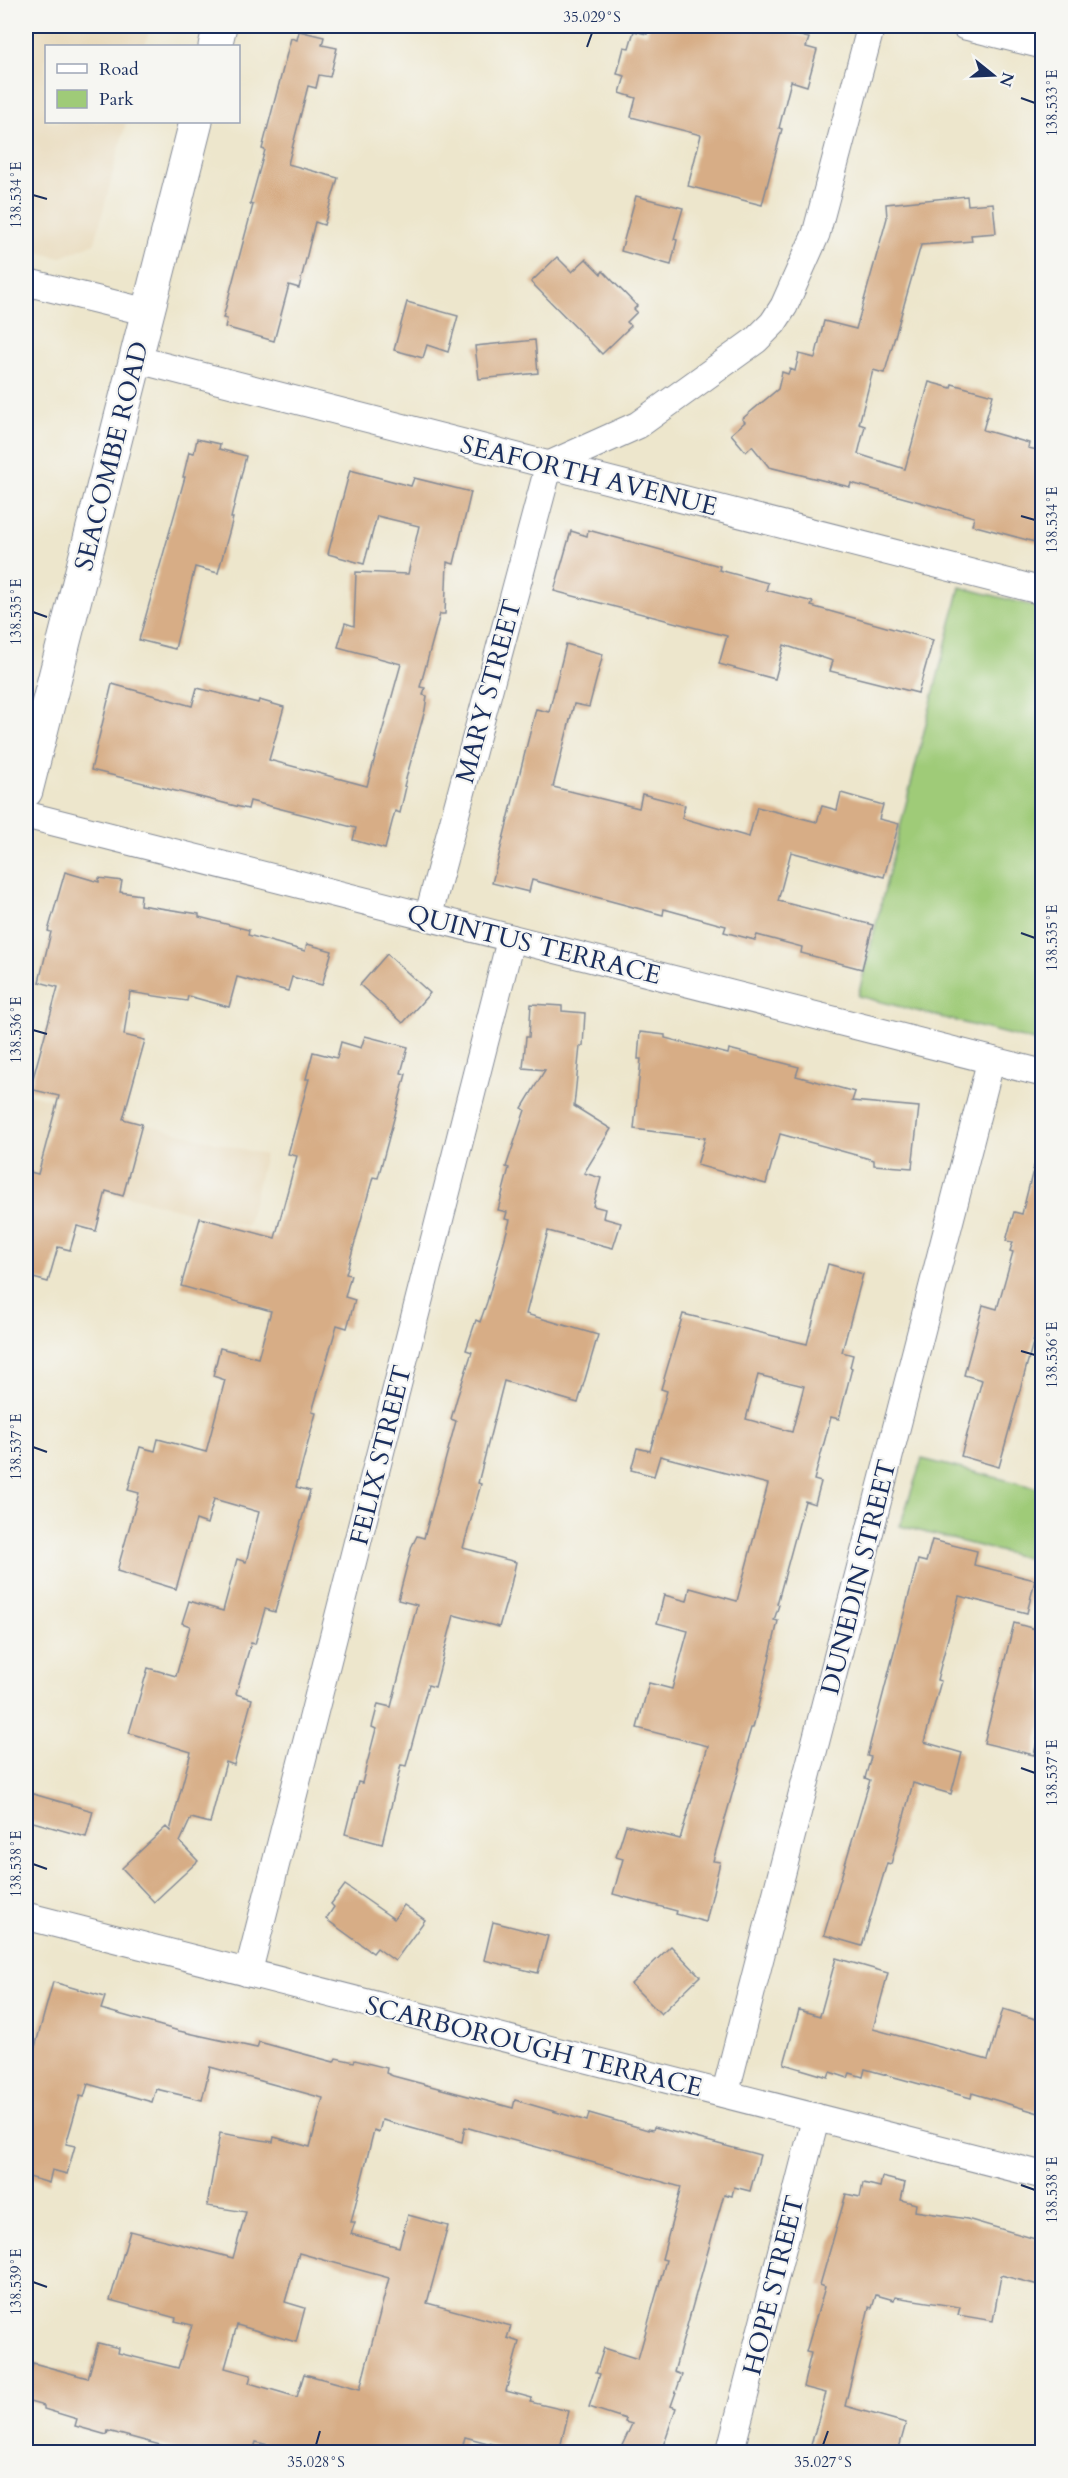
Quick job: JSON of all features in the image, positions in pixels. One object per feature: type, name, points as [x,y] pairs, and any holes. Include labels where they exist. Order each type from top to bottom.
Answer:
[{"type":"main road","points":[[215,45],[220,26]]},
{"type":"main road","name":"SEACOMBE ROAD","points":[[26,791],[196,123]]},
{"type":"street","points":[[549,465],[638,425],[756,340],[773,324],[816,234],[872,26]]},
{"type":"street","points":[[965,26],[1042,45]]},
{"type":"street","points":[[26,282],[147,312]]},
{"type":"street","name":"SEAFORTH AVENUE","points":[[135,359],[1042,591]]},
{"type":"street","name":"MARY STREET","points":[[428,917],[549,465]]},
{"type":"street","name":"QUINTUS TERRACE","points":[[26,815],[1042,1072]]},
{"type":"street","name":"FELIX STREET","points":[[249,1973],[511,938]]},
{"type":"street","name":"DUNEDIN STREET","points":[[725,2094],[991,1060]]},
{"type":"street","name":"SCARBOROUGH TERRACE","points":[[26,1916],[1042,2175]]},
{"type":"street","name":"HOPE STREET","points":[[730,2452],[816,2118]]},
{"type":"shaded area","points":[[26,26],[150,26],[145,45],[45,45],[45,123],[126,123],[95,243],[60,258],[26,249]]},
{"type":"shaded area","points":[[26,1093],[265,1155],[247,1227],[26,1170]]},
{"type":"green space","points":[[960,587],[1042,608],[1042,1043],[858,996]]},
{"type":"green space","points":[[922,1459],[1042,1489],[1042,1562],[900,1526]]},
{"type":"building","points":[[649,26],[762,26],[809,38],[806,47],[817,50],[807,86],[791,81],[779,128],[782,129],[762,205],[688,186],[701,135],[631,117],[636,98],[620,93],[625,76],[617,74],[624,47],[629,48],[634,31],[647,34]]},
{"type":"building","points":[[299,31],[324,37],[322,45],[337,48],[330,77],[319,75],[316,88],[308,86],[288,164],[338,178],[324,225],[315,222],[299,288],[289,285],[274,341],[225,327],[227,319],[223,318],[253,205],[250,204],[265,150],[262,149],[291,38],[297,40]]},
{"type":"building","points":[[636,196],[683,208],[674,239],[677,240],[671,265],[621,251]]},
{"type":"building","points":[[967,196],[968,205],[993,203],[996,233],[971,235],[972,241],[921,245],[886,368],[884,373],[873,370],[859,424],[865,426],[858,454],[905,469],[929,382],[951,388],[952,384],[993,395],[983,430],[1029,443],[1028,448],[1042,451],[1042,544],[972,525],[974,517],[851,483],[850,487],[769,467],[752,446],[746,452],[731,434],[745,422],[742,419],[778,389],[782,372],[788,374],[790,369],[795,371],[799,354],[815,358],[824,321],[856,329],[887,218],[886,204]]},
{"type":"building","points":[[557,257],[572,272],[586,259],[601,274],[603,271],[637,306],[634,309],[637,312],[627,322],[631,326],[602,354],[531,282]]},
{"type":"building","points":[[407,302],[458,316],[448,352],[427,345],[423,358],[394,350]]},
{"type":"building","points":[[535,340],[538,373],[479,379],[475,346]]},
{"type":"building","points":[[197,439],[220,444],[219,449],[246,456],[218,573],[195,567],[175,649],[139,640],[185,477],[183,477],[189,452],[194,453]]},
{"type":"building","points":[[350,470],[411,486],[414,478],[471,492],[454,564],[447,562],[445,614],[440,614],[420,687],[425,688],[423,695],[427,696],[425,710],[404,786],[406,787],[400,813],[395,811],[385,849],[353,840],[356,828],[250,801],[248,809],[91,770],[112,684],[192,706],[197,688],[284,707],[269,760],[367,786],[401,664],[338,647],[345,623],[354,626],[356,572],[408,574],[419,526],[377,516],[364,564],[328,554]]},
{"type":"building","points":[[588,530],[720,566],[719,570],[768,583],[766,590],[813,602],[811,606],[933,640],[918,693],[830,671],[833,661],[784,645],[775,679],[719,664],[727,636],[554,591],[571,531],[587,536]]},
{"type":"building","points":[[566,644],[603,654],[589,707],[574,704],[553,787],[639,808],[642,794],[685,805],[682,818],[749,837],[757,807],[817,822],[822,806],[837,810],[841,793],[883,805],[879,819],[899,824],[884,877],[791,852],[778,901],[873,925],[862,969],[801,953],[802,947],[757,935],[755,940],[724,932],[726,926],[664,909],[663,915],[532,880],[529,892],[492,883],[536,709],[549,712]]},
{"type":"building","points":[[65,872],[99,882],[99,878],[122,881],[120,892],[141,895],[140,905],[199,914],[199,917],[249,930],[248,935],[305,951],[307,944],[332,951],[322,985],[292,977],[288,991],[237,977],[229,1007],[188,996],[187,1001],[130,992],[124,1035],[145,1040],[123,1119],[142,1124],[123,1196],[106,1191],[96,1231],[77,1226],[70,1250],[58,1247],[48,1282],[26,1276],[26,1171],[38,1174],[59,1096],[30,1089],[58,987],[39,982],[51,932],[48,931]]},
{"type":"building","points":[[387,954],[430,993],[403,1023],[360,985]]},
{"type":"building","points":[[531,1004],[562,1006],[562,1011],[585,1013],[583,1046],[580,1046],[574,1106],[611,1129],[584,1173],[601,1178],[593,1206],[605,1209],[603,1218],[621,1223],[613,1248],[548,1231],[526,1314],[598,1335],[578,1403],[504,1381],[478,1483],[481,1484],[463,1548],[516,1562],[510,1589],[499,1627],[454,1615],[435,1687],[428,1685],[406,1766],[401,1765],[382,1844],[345,1834],[358,1782],[362,1783],[376,1729],[372,1727],[378,1704],[391,1707],[417,1605],[398,1600],[412,1546],[417,1536],[424,1538],[456,1421],[451,1419],[472,1352],[466,1350],[476,1320],[480,1322],[487,1302],[510,1220],[505,1219],[507,1212],[498,1210],[509,1168],[506,1167],[525,1110],[522,1108],[545,1070],[523,1068],[526,1037],[529,1037]]},
{"type":"building","points":[[640,1032],[665,1035],[665,1038],[728,1054],[729,1049],[799,1067],[796,1076],[855,1092],[852,1101],[919,1107],[912,1168],[874,1165],[874,1160],[780,1134],[766,1184],[697,1165],[705,1138],[634,1129],[641,1059],[638,1059]]},
{"type":"building","points":[[365,1036],[408,1047],[401,1073],[406,1074],[378,1178],[373,1177],[346,1274],[351,1275],[345,1297],[355,1300],[347,1328],[337,1325],[312,1412],[316,1413],[296,1487],[310,1491],[275,1612],[265,1609],[255,1644],[251,1643],[236,1694],[252,1699],[234,1765],[226,1762],[210,1823],[191,1818],[180,1842],[198,1861],[154,1902],[122,1868],[166,1827],[170,1831],[191,1752],[129,1733],[148,1668],[176,1676],[190,1626],[182,1623],[189,1601],[223,1611],[237,1559],[246,1562],[259,1512],[214,1499],[207,1524],[196,1520],[176,1589],[117,1571],[139,1493],[128,1490],[140,1447],[155,1451],[158,1439],[206,1452],[225,1380],[213,1376],[220,1348],[258,1358],[271,1311],[181,1286],[200,1218],[275,1238],[297,1156],[288,1154],[309,1079],[306,1079],[313,1052],[337,1058],[341,1042],[361,1048]]},
{"type":"building","points":[[1034,1166],[1042,1167],[1042,1326],[1038,1324],[999,1467],[961,1456],[982,1380],[964,1375],[983,1305],[997,1309],[1013,1252],[1010,1251],[1013,1242],[1006,1241],[1014,1212],[1022,1214]]},
{"type":"building","points":[[828,1264],[863,1274],[842,1352],[853,1355],[850,1367],[852,1368],[839,1419],[831,1417],[814,1480],[821,1482],[815,1504],[805,1501],[777,1604],[779,1605],[774,1620],[778,1621],[753,1728],[751,1728],[713,1861],[720,1862],[706,1922],[676,1914],[677,1911],[613,1894],[623,1859],[616,1857],[626,1825],[680,1839],[708,1746],[637,1728],[649,1683],[672,1689],[688,1631],[657,1623],[664,1595],[687,1601],[690,1588],[737,1601],[768,1484],[660,1456],[654,1476],[631,1470],[637,1448],[650,1451],[667,1391],[661,1389],[683,1314],[807,1344]],"holes":[[[758,1375],[804,1386],[792,1432],[746,1419]]]},
{"type":"building","points":[[932,1540],[977,1551],[974,1565],[1035,1580],[1027,1613],[959,1596],[937,1680],[941,1681],[924,1742],[962,1753],[951,1794],[913,1783],[891,1864],[887,1863],[862,1946],[824,1935],[870,1780],[865,1778],[871,1757],[867,1756],[918,1560],[926,1562]]},
{"type":"building","points":[[1014,1623],[1042,1631],[1042,1719],[1034,1755],[984,1743]]},
{"type":"building","points":[[26,1792],[93,1811],[86,1837],[26,1820]]},
{"type":"building","points":[[345,1885],[394,1919],[404,1905],[425,1920],[395,1961],[377,1948],[373,1953],[326,1919],[334,1907],[331,1904]]},
{"type":"building","points":[[493,1922],[548,1936],[538,1973],[484,1960]]},
{"type":"building","points":[[671,1946],[700,1976],[661,2014],[631,1984]]},
{"type":"building","points":[[836,1958],[888,1973],[873,2029],[988,2060],[1003,2009],[1042,2021],[1042,2114],[972,2093],[971,2098],[865,2069],[863,2077],[850,2073],[848,2078],[830,2072],[828,2077],[784,2064],[799,2010],[820,2016]]},
{"type":"building","points":[[53,1982],[105,1997],[101,2009],[179,2031],[257,2048],[259,2042],[334,2062],[336,2058],[354,2062],[355,2060],[387,2068],[386,2073],[393,2076],[513,2108],[515,2100],[587,2121],[589,2113],[648,2130],[653,2130],[654,2127],[760,2155],[750,2191],[734,2187],[732,2196],[724,2194],[674,2372],[682,2375],[671,2406],[676,2408],[661,2452],[619,2452],[632,2424],[625,2422],[626,2419],[589,2407],[600,2374],[596,2373],[604,2348],[638,2359],[666,2260],[662,2259],[681,2187],[465,2127],[462,2142],[382,2120],[379,2132],[374,2130],[351,2222],[355,2222],[351,2234],[399,2247],[408,2215],[448,2226],[427,2303],[511,2326],[507,2338],[519,2342],[506,2391],[532,2398],[530,2402],[569,2411],[559,2452],[522,2452],[465,2437],[461,2452],[296,2452],[256,2442],[253,2452],[186,2452],[108,2431],[107,2435],[75,2426],[77,2419],[26,2401],[26,2387],[33,2363],[88,2378],[98,2343],[119,2348],[118,2353],[178,2368],[192,2325],[175,2321],[176,2318],[110,2300],[130,2231],[233,2258],[246,2212],[207,2206],[220,2133],[273,2142],[274,2137],[310,2147],[323,2098],[210,2067],[202,2100],[156,2089],[152,2102],[88,2084],[84,2097],[80,2096],[66,2144],[75,2146],[67,2174],[52,2170],[49,2183],[26,2176],[26,2080]],"holes":[[[299,2253],[389,2278],[360,2389],[304,2374],[297,2397],[249,2383],[251,2375],[225,2368],[237,2325],[296,2342],[305,2308],[285,2302]]]},
{"type":"building","points":[[882,2177],[905,2183],[901,2200],[916,2204],[915,2211],[967,2219],[1042,2241],[1042,2286],[1001,2275],[993,2321],[958,2315],[960,2307],[895,2297],[894,2300],[876,2295],[872,2308],[869,2307],[845,2406],[906,2423],[898,2452],[809,2452],[826,2393],[803,2387],[811,2353],[806,2352],[825,2287],[820,2285],[846,2194],[860,2197],[863,2183],[880,2187]]}]
